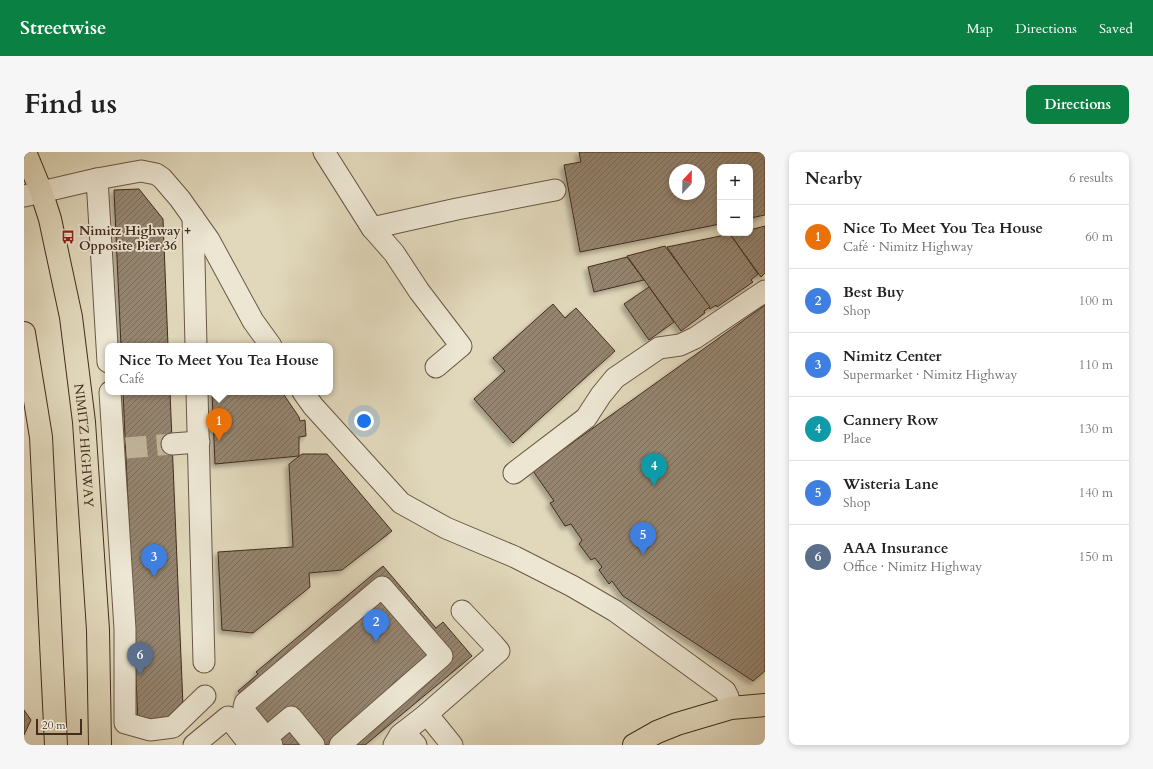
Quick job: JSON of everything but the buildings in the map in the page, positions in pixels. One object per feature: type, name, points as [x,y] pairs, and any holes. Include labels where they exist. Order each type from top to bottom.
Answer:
[{"type":"main road","name":"NIMITZ HIGHWAY","points":[[25,152],[33,194],[50,219],[71,317],[84,422],[98,630],[100,745]]},
{"type":"main road","points":[[24,333],[41,437],[56,745]]},
{"type":"main road","points":[[637,744],[658,739],[677,724],[731,708],[765,705]]},
{"type":"lane","points":[[324,152],[372,228],[394,253],[419,291],[461,346],[436,367]]},
{"type":"lane","points":[[33,194],[97,179],[141,171],[156,174],[162,178],[174,191],[209,240],[253,321],[269,343]]},
{"type":"lane","points":[[97,179],[107,343]]},
{"type":"lane","points":[[372,228],[457,209],[555,190]]},
{"type":"lane","points":[[193,217],[196,343]]},
{"type":"lane","points":[[514,473],[586,418],[601,395],[615,378],[659,348],[680,345],[695,338],[765,291]]},
{"type":"lane","points":[[111,395],[120,448],[125,629],[125,723],[150,730],[172,727],[205,696]]},
{"type":"lane","points":[[198,395],[204,662]]},
{"type":"lane","points":[[305,395],[313,406],[401,503],[446,528],[534,566],[614,611],[725,691],[731,708]]},
{"type":"lane","points":[[172,444],[199,442]]},
{"type":"lane","points":[[98,630],[123,586]]},
{"type":"lane","points":[[263,743],[245,712],[245,703],[382,587],[442,656],[340,745]]},
{"type":"lane","points":[[405,741],[427,714],[499,651],[462,611]]},
{"type":"lane","points":[[427,714],[452,745]]},
{"type":"lane","points":[[194,745],[228,717],[263,743]]},
{"type":"lane","points":[[263,743],[291,717],[314,745]]},
{"type":"tunnel","points":[[126,448],[172,444]]},
{"type":"place","name":"Nimitz Highway + Opposite Pier 36","points":[[68,237]]},
{"type":"place","name":"Nice To Meet You Tea House","points":[[219,441]]},
{"type":"place","name":"Cannery Row","points":[[654,486]]},
{"type":"place","name":"Wisteria Lane","points":[[643,555]]},
{"type":"place","name":"Nimitz Center","points":[[154,577]]},
{"type":"place","name":"Best Buy","points":[[376,642]]},
{"type":"place","name":"AAA Insurance","points":[[140,675]]}]
